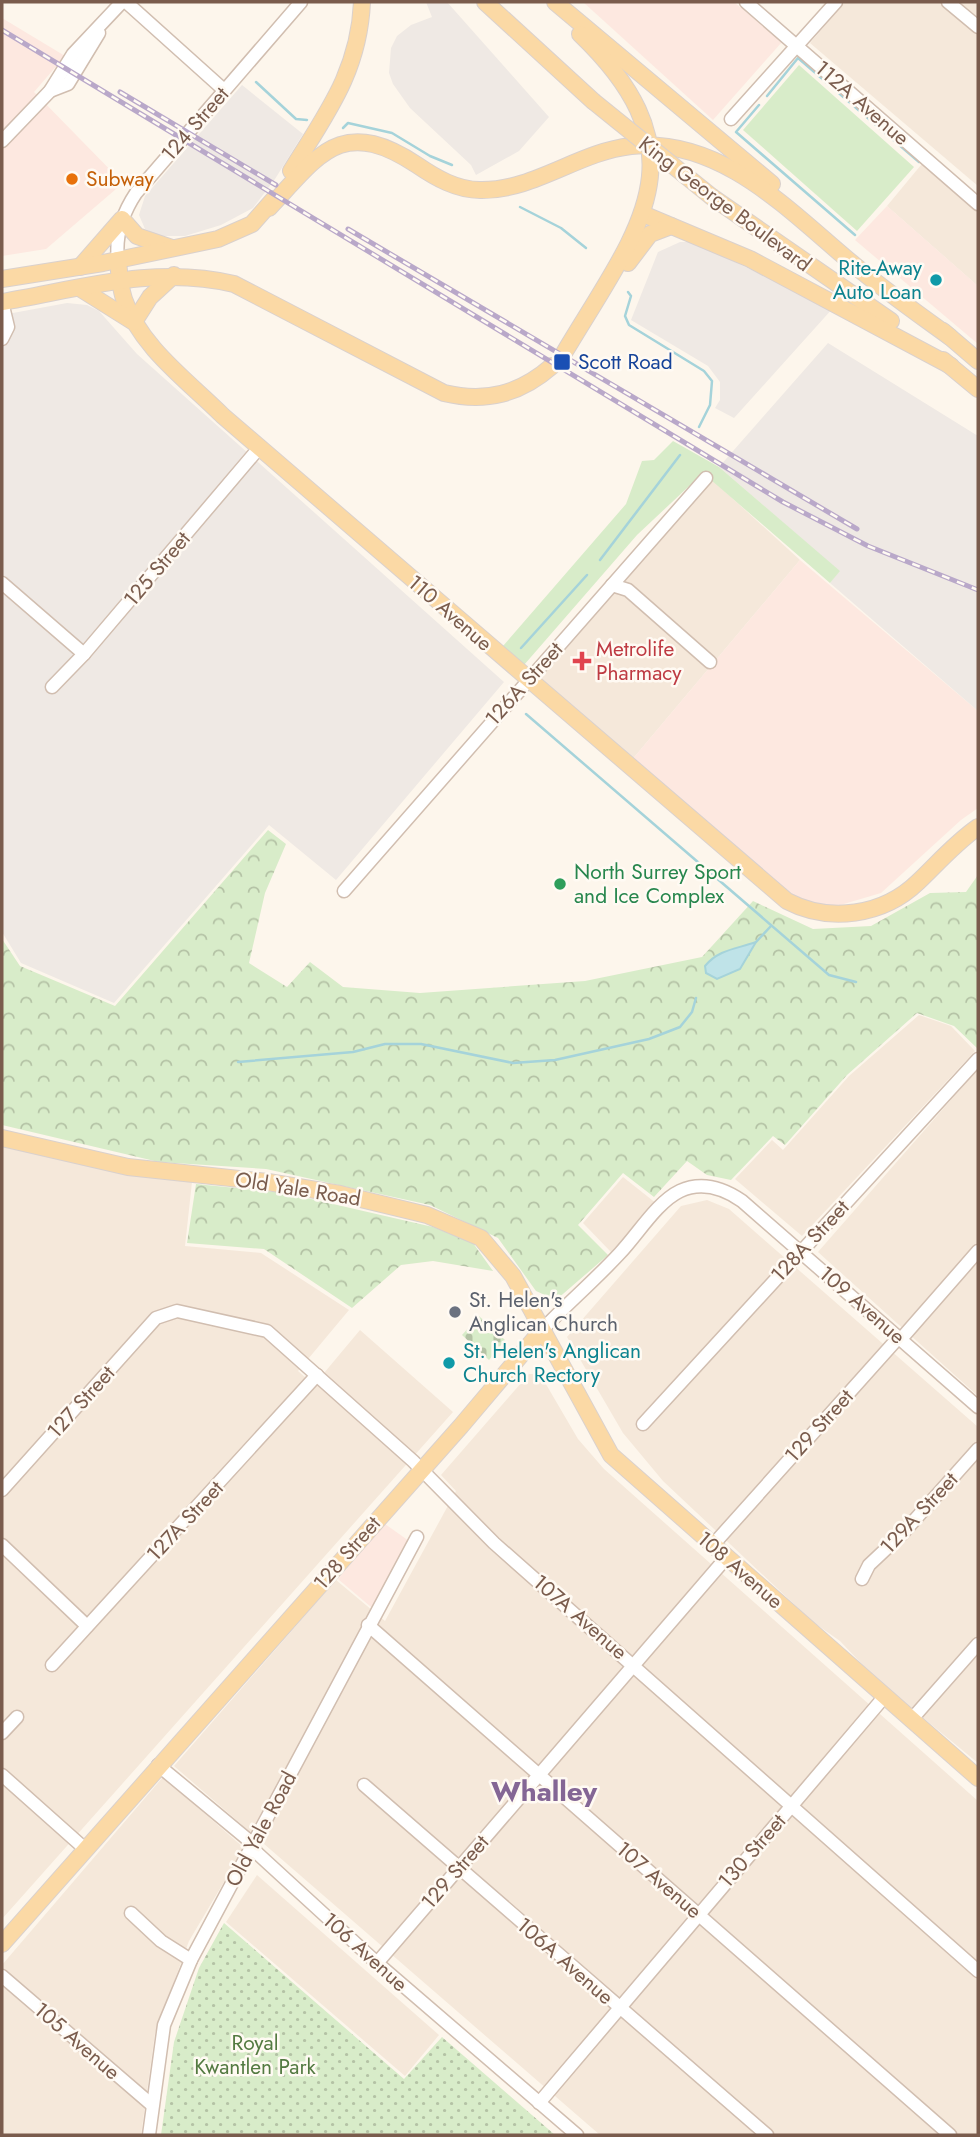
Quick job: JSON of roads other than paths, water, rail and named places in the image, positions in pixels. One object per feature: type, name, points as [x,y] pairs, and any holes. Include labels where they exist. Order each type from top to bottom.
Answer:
[{"type":"main road","points":[[269,208],[324,121],[349,71],[360,33],[362,2]]},
{"type":"main road","name":"King George Boulevard","points":[[485,2],[593,101],[712,197],[907,332],[978,389]]},
{"type":"main road","points":[[552,2],[628,88],[640,111],[649,146],[649,184],[643,214],[566,350],[579,338],[644,240],[671,226]]},
{"type":"main road","name":"King George Boulevard","points":[[552,2],[565,7],[978,361]]},
{"type":"main road","points":[[2,279],[118,260],[238,232],[269,208],[308,163],[324,151],[357,141],[388,148],[458,187],[479,190],[524,184],[590,156],[621,148],[649,146],[677,148],[702,155],[736,171],[882,288],[950,337]]},
{"type":"main road","points":[[643,214],[769,268],[951,366]]},
{"type":"main road","points":[[80,267],[122,219],[137,236],[174,248]]},
{"type":"main road","name":"110 Avenue","points":[[118,260],[123,297],[134,322],[148,343],[259,448],[526,680],[787,901],[815,913],[864,912],[897,898],[917,884],[946,852],[978,827]]},
{"type":"main road","points":[[81,289],[134,322],[150,298],[174,275]]},
{"type":"main road","points":[[2,302],[121,281],[174,275],[234,284],[444,393],[474,398],[506,394],[530,383],[552,366]]},
{"type":"main road","name":"Old Yale Road","points":[[2,1138],[128,1167],[261,1181],[328,1192],[441,1220],[481,1238],[496,1253],[513,1276],[541,1329]]},
{"type":"main road","name":"128 Street","points":[[2,1944],[83,1848],[421,1470],[541,1329]]},
{"type":"main road","name":"108 Avenue","points":[[541,1329],[611,1455],[978,1778]]},
{"type":"street","points":[[2,141],[50,91],[68,84],[83,64],[107,18],[124,2],[224,90]]},
{"type":"street","name":"124 Street","points":[[118,260],[116,246],[122,219],[147,178],[301,2]]},
{"type":"street","name":"112A Avenue","points":[[746,2],[978,204]]},
{"type":"street","points":[[731,119],[836,2]]},
{"type":"street","points":[[948,2],[978,27]]},
{"type":"street","points":[[2,302],[8,327],[2,339]]},
{"type":"street","name":"125 Street","points":[[52,687],[84,654],[259,448]]},
{"type":"street","name":"126A Street","points":[[344,891],[526,680],[706,478]]},
{"type":"street","points":[[2,583],[84,654]]},
{"type":"street","points":[[612,584],[628,590],[710,662]]},
{"type":"street","name":"128A Street","points":[[643,1424],[978,1059]]},
{"type":"street","name":"109 Avenue","points":[[708,1186],[727,1192],[742,1201],[978,1407]]},
{"type":"street","name":"128 Street","points":[[541,1329],[619,1255],[671,1197],[689,1188],[708,1186]]},
{"type":"street","name":"129 Street","points":[[712,1546],[978,1251]]},
{"type":"street","name":"107A Avenue","points":[[161,1315],[177,1311],[267,1331],[421,1470],[494,1543],[793,1804],[978,1971]]},
{"type":"street","name":"127 Street","points":[[2,1490],[161,1315]]},
{"type":"street","name":"127A Street","points":[[52,1665],[317,1376]]},
{"type":"street","name":"129A Street","points":[[862,1579],[869,1565],[903,1533],[978,1449]]},
{"type":"street","name":"Old Yale Road","points":[[149,2135],[164,2025],[191,1960],[417,1537]]},
{"type":"street","points":[[2,1545],[86,1626]]},
{"type":"street","name":"129 Street","points":[[377,1963],[726,1558]]},
{"type":"street","name":"107 Avenue","points":[[368,1625],[950,2135]]},
{"type":"street","points":[[911,1720],[978,1644]]},
{"type":"street","name":"130 Street","points":[[539,2103],[885,1696]]},
{"type":"street","points":[[2,1733],[17,1717]]},
{"type":"street","name":"106 Avenue","points":[[158,1765],[253,1846],[377,1963],[577,2135]]},
{"type":"street","points":[[2,1775],[83,1848]]},
{"type":"street","name":"106A Avenue","points":[[364,1785],[618,2008],[768,2135]]},
{"type":"street","points":[[131,1913],[161,1941],[191,1960]]},
{"type":"street","name":"105 Avenue","points":[[2,1976],[152,2105]]},
{"type":"water","points":[[756,942],[740,969],[717,979],[706,973],[705,966],[716,956]]},
{"type":"waterway","points":[[767,96],[798,58],[919,162]]},
{"type":"waterway","points":[[256,82],[296,119],[307,120]]},
{"type":"waterway","points":[[759,105],[736,132],[855,235]]},
{"type":"waterway","points":[[343,128],[348,123],[392,133],[430,156],[452,165]]},
{"type":"waterway","points":[[520,207],[561,228],[586,248]]},
{"type":"waterway","points":[[628,292],[631,296],[625,316],[629,325],[704,371],[712,381],[710,405],[699,427]]},
{"type":"waterway","points":[[600,560],[680,455]]},
{"type":"waterway","points":[[521,648],[587,575]]},
{"type":"waterway","points":[[526,714],[829,975],[856,982]]},
{"type":"waterway","points":[[756,942],[771,926]]},
{"type":"waterway","points":[[238,1062],[353,1052],[385,1044],[421,1044],[513,1063],[555,1060],[649,1039],[680,1027],[692,1012],[696,998]]},
{"type":"railway","points":[[2,30],[783,502],[868,546],[978,590]]},
{"type":"railway","points":[[120,92],[276,185]]},
{"type":"railway","points":[[348,229],[857,529]]},
{"type":"place","name":"Subway","points":[[72,179]]},
{"type":"place","name":"Rite-Away Auto Loan","points":[[936,280]]},
{"type":"place","name":"Scott Road","points":[[562,362]]},
{"type":"place","name":"Metrolife Pharmacy","points":[[582,661]]},
{"type":"place","name":"North Surrey Sport and Ice Complex","points":[[560,884]]},
{"type":"place","name":"St. Helen's Anglican Church","points":[[455,1312]]},
{"type":"place","name":"St. Helen's Anglican Church Rectory","points":[[449,1363]]},
{"type":"district","name":"Whalley","points":[[544,1791]]},
{"type":"park label","name":"Royal Kwantlen Park","points":[[255,2055]]}]
